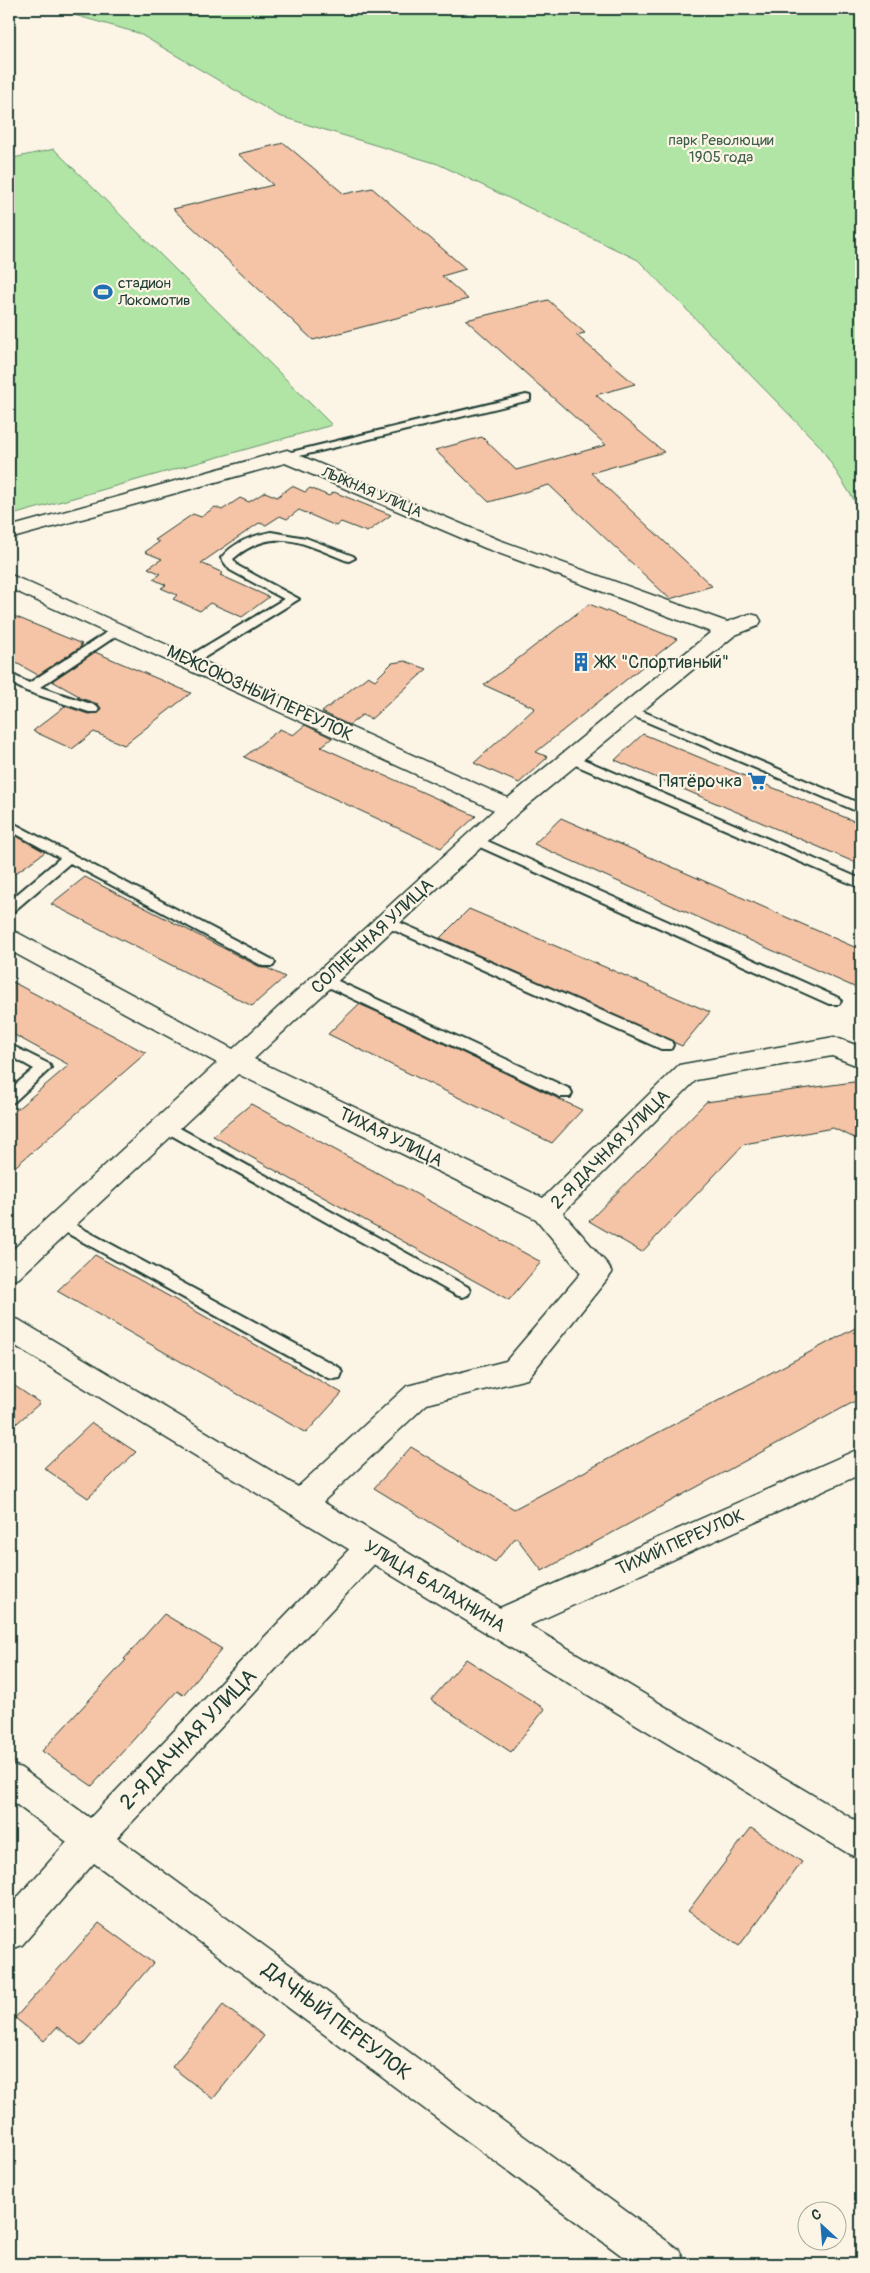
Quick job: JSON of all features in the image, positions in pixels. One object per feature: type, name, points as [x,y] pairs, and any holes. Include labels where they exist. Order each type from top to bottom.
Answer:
[{"type":"street","points":[[9,533],[287,456]]},
{"type":"street","name":"ЛЫЖНАЯ УЛИЦА","points":[[287,456],[492,544],[739,626]]},
{"type":"street","name":"МЕЖСОЮЗНЫЙ ПЕРЕУЛОК","points":[[9,580],[510,808]]},
{"type":"street","name":"СОЛНЕЧНАЯ УЛИЦА","points":[[9,1270],[510,808],[630,710],[739,626]]},
{"type":"street","name":"ТИХАЯ УЛИЦА","points":[[9,939],[236,1062],[546,1212]]},
{"type":"street","name":"2-Я ДАЧНАЯ УЛИЦА","points":[[300,1504],[418,1394],[516,1371],[598,1273],[546,1212],[688,1072],[834,1046],[861,1058]]},
{"type":"street","name":"УЛИЦА БАЛАХНИНА","points":[[9,1328],[861,1843]]},
{"type":"street","name":"ТИХИЙ ПЕРЕУЛОК","points":[[498,1624],[861,1460]]},
{"type":"street","name":"2-Я ДАЧНАЯ УЛИЦА","points":[[9,1933],[93,1839],[371,1547]]},
{"type":"street","name":"ДАЧНЫЙ ПЕРЕУЛОК","points":[[9,1779],[93,1839],[665,2264]]},
{"type":"lane","points":[[287,456],[526,398]]},
{"type":"lane","points":[[190,661],[293,599],[234,568],[227,558],[235,550],[251,540],[270,536],[294,536],[349,558]]},
{"type":"lane","points":[[30,688],[118,629]]},
{"type":"lane","points":[[9,677],[30,688],[93,709]]},
{"type":"lane","points":[[630,710],[861,809]]},
{"type":"lane","points":[[571,758],[861,884]]},
{"type":"lane","points":[[9,825],[268,963]]},
{"type":"lane","points":[[476,840],[834,1001]]},
{"type":"lane","points":[[9,908],[69,857]]},
{"type":"lane","points":[[388,922],[666,1045]]},
{"type":"lane","points":[[325,980],[565,1093]]},
{"type":"lane","points":[[9,1049],[44,1068],[9,1098]]},
{"type":"lane","points":[[167,1126],[462,1290]]},
{"type":"lane","points":[[62,1223],[334,1373]]},
{"type":"green space","name":"парк Революции 1905 года","points":[[53,9],[861,9],[861,511],[820,446],[638,260],[438,164],[279,116],[138,33]]},
{"type":"green space","name":"стадион Локомотив","points":[[54,149],[332,425],[9,516],[9,159]]},
{"type":"building","points":[[284,143],[344,194],[372,188],[466,269],[442,276],[468,299],[313,340],[173,209],[273,185],[238,154]]},
{"type":"building","points":[[548,300],[585,333],[576,335],[635,384],[596,395],[664,452],[591,473],[712,586],[670,599],[549,485],[489,502],[435,450],[482,437],[516,470],[606,445],[466,320]]},
{"type":"building","points":[[292,486],[305,492],[310,488],[329,496],[334,492],[391,515],[367,532],[341,522],[336,526],[299,510],[287,519],[280,516],[266,525],[259,523],[201,563],[223,573],[220,575],[269,597],[242,617],[210,603],[200,611],[173,599],[177,595],[161,588],[166,585],[153,579],[161,574],[148,568],[162,559],[145,552],[159,542],[155,540],[193,514],[201,517],[215,507],[222,510],[240,498],[249,502],[265,492],[277,497]]},
{"type":"building","name":"ЖК \"Спортивный\"","points":[[589,604],[677,639],[536,752],[548,757],[519,783],[474,763],[535,708],[484,685]]},
{"type":"building","points":[[9,614],[82,644],[80,645],[82,646],[38,675],[9,659]]},
{"type":"building","points":[[95,652],[191,693],[124,745],[94,732],[72,749],[33,731],[65,706],[88,714],[99,713],[101,708],[98,704],[77,697],[79,696],[52,681]]},
{"type":"building","points":[[405,661],[427,669],[371,719],[362,715],[349,725],[322,712],[368,676],[375,680],[392,663]]},
{"type":"building","points":[[305,725],[332,738],[321,747],[476,816],[441,848],[244,757],[280,729],[293,735]]},
{"type":"building","points":[[643,734],[861,824],[861,865],[615,760]]},
{"type":"building","points":[[561,818],[861,950],[861,990],[534,844]]},
{"type":"building","points":[[9,832],[45,852],[9,878]]},
{"type":"building","points":[[85,877],[262,968],[267,968],[285,977],[252,1006],[51,904]]},
{"type":"building","points":[[469,909],[710,1012],[682,1046],[440,938]]},
{"type":"building","points":[[9,980],[146,1053],[9,1172],[9,1116],[69,1065],[9,1032]]},
{"type":"building","points":[[359,1004],[582,1110],[552,1143],[328,1034]]},
{"type":"building","points":[[861,1081],[861,1141],[833,1128],[744,1144],[642,1252],[589,1221],[706,1102]]},
{"type":"building","points":[[251,1104],[541,1262],[509,1300],[213,1136]]},
{"type":"building","points":[[95,1255],[342,1393],[306,1433],[57,1291]]},
{"type":"building","points":[[861,1325],[861,1398],[542,1571],[516,1537],[495,1562],[374,1488],[411,1447],[514,1509]]},
{"type":"building","points":[[9,1382],[40,1403],[9,1430]]},
{"type":"building","points":[[92,1423],[136,1452],[88,1498],[44,1468]]},
{"type":"building","points":[[164,1614],[222,1649],[183,1695],[177,1691],[92,1786],[42,1751],[126,1660],[124,1659]]},
{"type":"building","points":[[466,1659],[545,1709],[511,1752],[431,1700]]},
{"type":"building","points":[[751,1828],[802,1862],[739,1946],[688,1911]]},
{"type":"building","points":[[99,1923],[153,1963],[82,2046],[57,2027],[44,2041],[15,2018]]},
{"type":"building","points":[[223,2005],[264,2036],[213,2099],[172,2067]]},
{"type":"place","name":"стадион Локомотив","points":[[103,292]]},
{"type":"place","name":"ЖК \"Спортивный\"","points":[[581,662]]},
{"type":"place","name":"Пятёрочка","points":[[757,781]]}]
